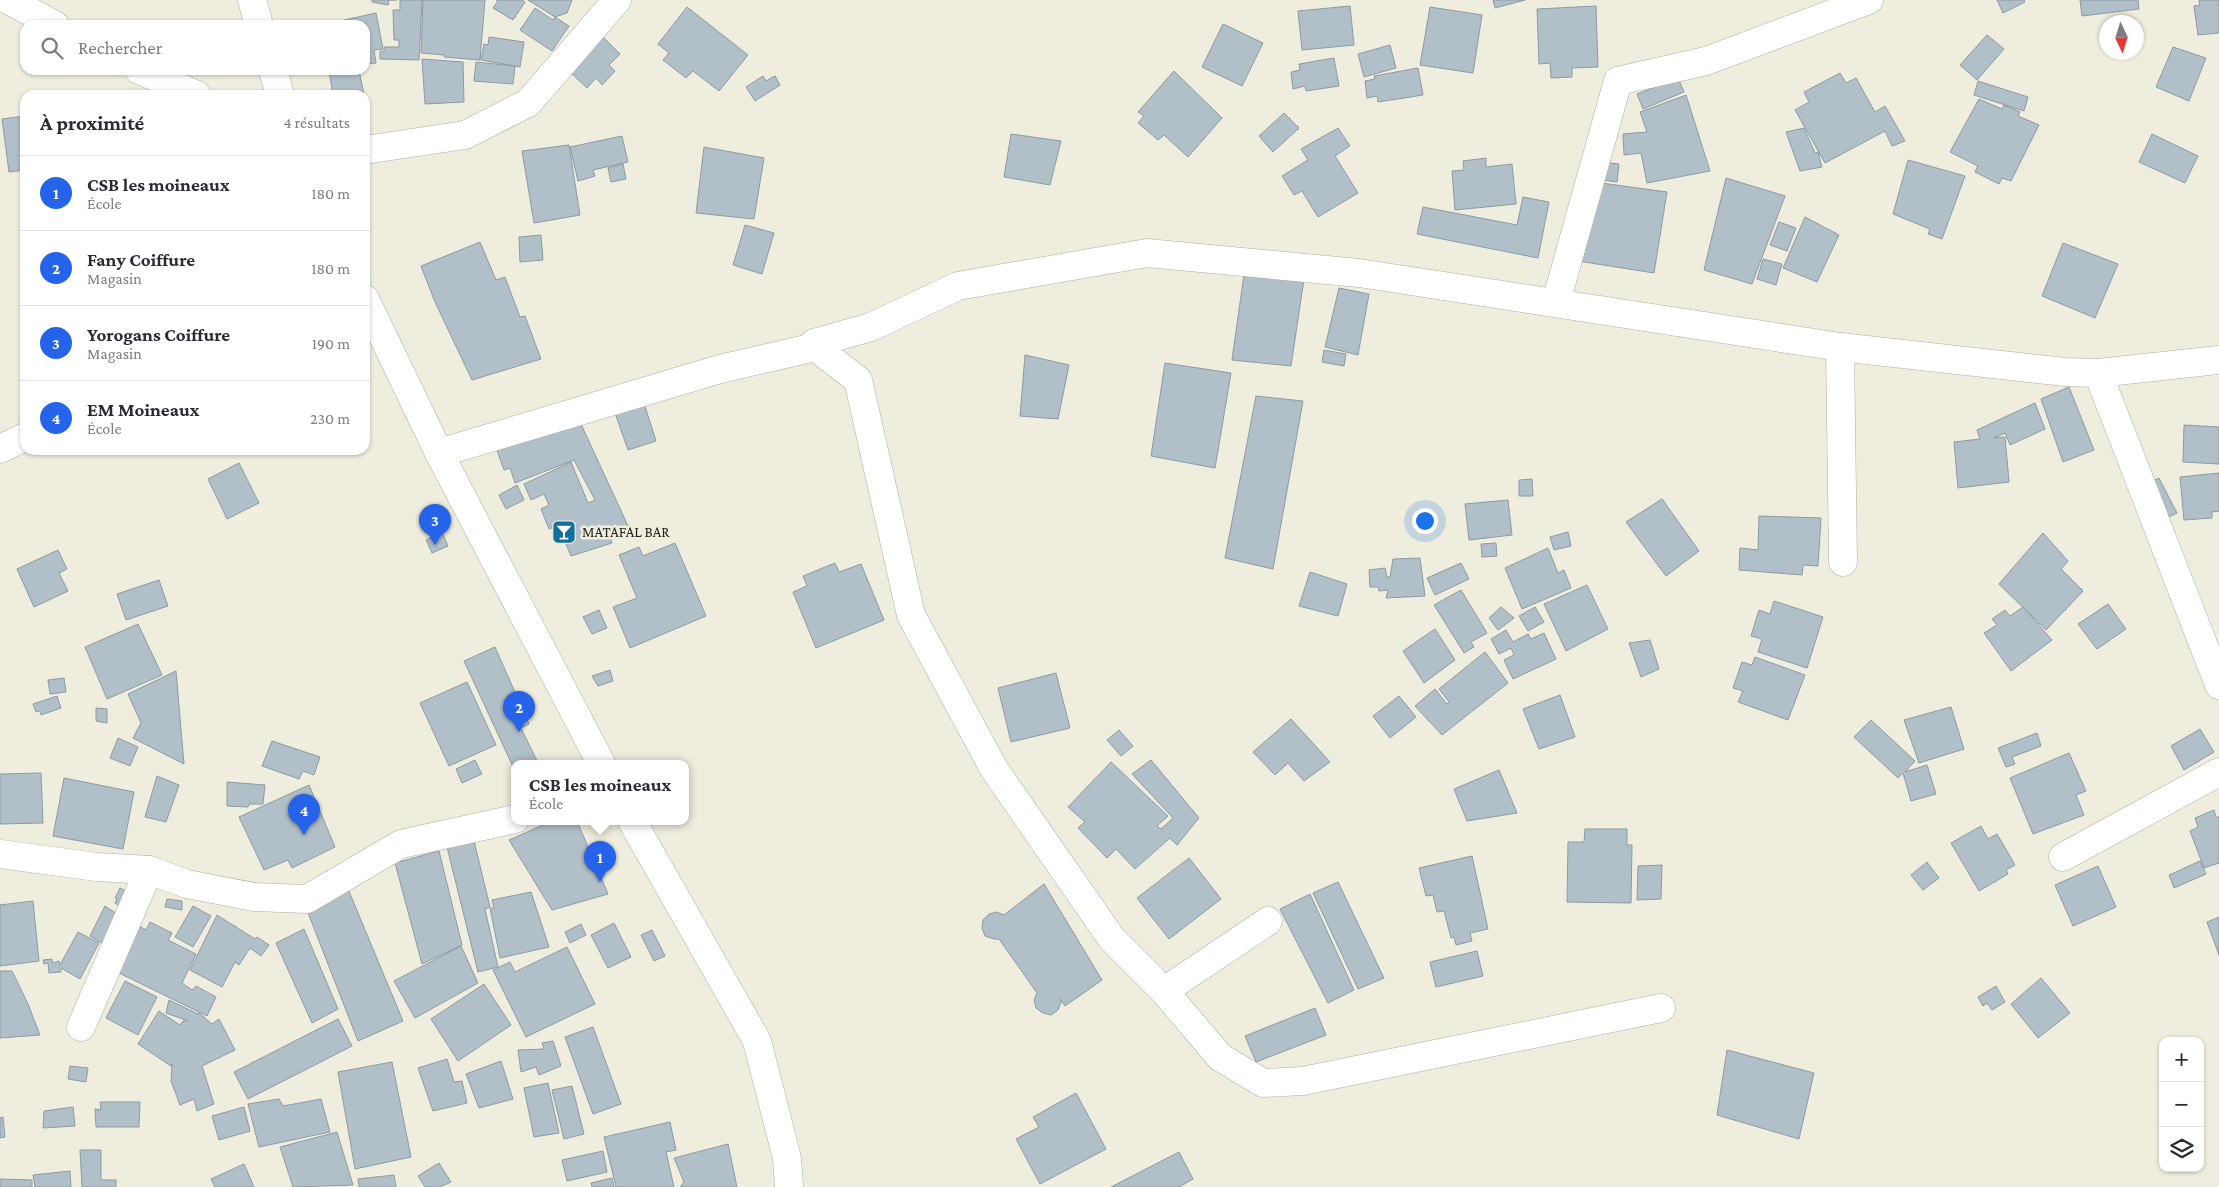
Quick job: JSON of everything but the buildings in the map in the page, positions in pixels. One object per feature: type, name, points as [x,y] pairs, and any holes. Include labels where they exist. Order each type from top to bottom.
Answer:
[{"type":"street","points":[[8,0],[46,20]]},
{"type":"street","points":[[252,0],[258,20]]},
{"type":"street","points":[[370,149],[465,135],[528,103],[617,0]]},
{"type":"street","points":[[1556,302],[1618,81],[1706,61],[1869,0]]},
{"type":"street","points":[[151,75],[185,90]]},
{"type":"street","points":[[274,75],[279,90]]},
{"type":"street","points":[[815,347],[814,343],[871,327],[958,286],[1148,253],[1359,273],[1840,347],[2065,372],[2098,373],[2219,360]]},
{"type":"street","points":[[370,309],[439,453],[599,760]]},
{"type":"street","points":[[439,453],[720,369],[815,347]]},
{"type":"street","points":[[815,347],[858,380],[911,615],[994,769],[1112,939],[1164,991],[1220,1057],[1264,1083],[1303,1081],[1661,1008]]},
{"type":"street","points":[[1840,347],[1843,562]]},
{"type":"street","points":[[2098,373],[2219,685]]},
{"type":"street","points":[[0,449],[20,439]]},
{"type":"street","points":[[2064,857],[2219,772]]},
{"type":"street","points":[[0,854],[97,867],[149,870],[186,884],[254,897],[307,899],[402,844],[511,820]]},
{"type":"street","points":[[634,825],[757,1041],[787,1158],[790,1187]]},
{"type":"street","points":[[81,1027],[149,870]]},
{"type":"street","points":[[1164,991],[1268,921]]},
{"type":"place","name":"MATAFAL BAR","points":[[564,532]]},
{"type":"place","name":"Yorogans Coiffure","points":[[435,545]]},
{"type":"place","name":"Fany Coiffure","points":[[519,732]]},
{"type":"place","name":"EM Moineaux","points":[[304,835]]},
{"type":"place","name":"CSB les moineaux","points":[[600,882]]}]
